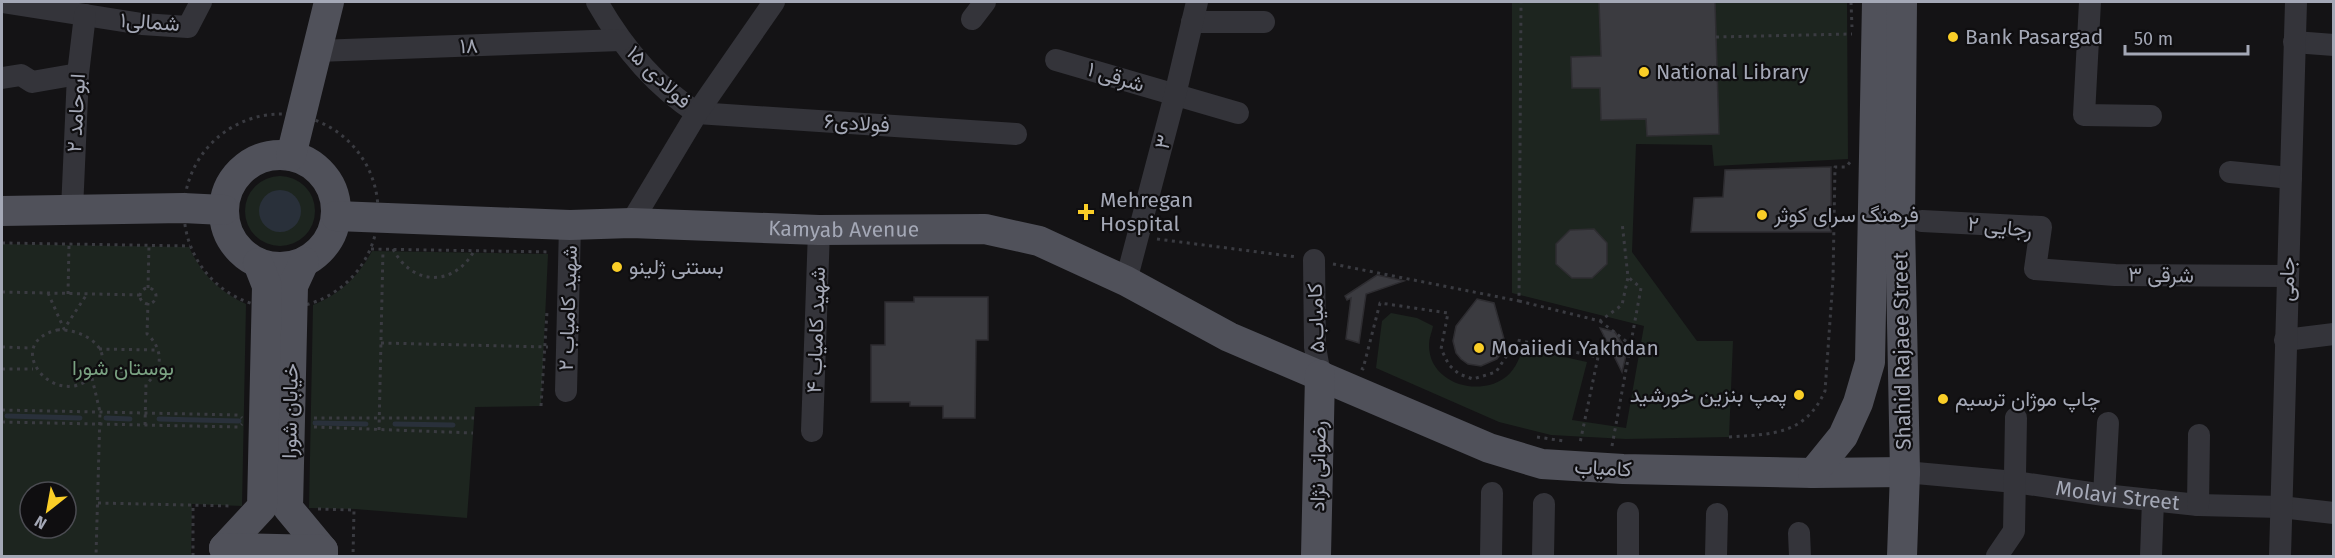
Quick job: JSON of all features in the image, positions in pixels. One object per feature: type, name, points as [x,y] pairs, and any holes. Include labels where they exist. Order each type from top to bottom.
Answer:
[{"type":"main road","points":[[291,156],[329,2]]},
{"type":"main road","name":"Shahid Rajaee Street","points":[[1813,473],[1843,436],[1858,403],[1870,362],[1877,2]]},
{"type":"main road","name":"Shahid Rajaee Street","points":[[1902,2],[1900,223],[1905,472],[1902,556]]},
{"type":"main road","points":[[269,156],[291,156],[312,165],[328,182],[336,204],[336,216],[323,248],[304,262],[281,267],[258,263],[248,257],[233,241],[225,221],[224,210],[228,189],[234,179],[249,164],[269,156]]},
{"type":"main road","points":[[2,211],[183,208],[224,210]]},
{"type":"main road","name":"Kamyab Avenue","points":[[336,216],[560,238],[631,224],[819,230],[985,230],[1039,241],[1126,281],[1229,337],[1320,375]]},
{"type":"main road","name":"خیابان شورا","points":[[224,552],[262,507],[279,308],[304,262]]},
{"type":"main road","name":"خیابان شورا","points":[[258,263],[279,308],[288,508],[323,553]]},
{"type":"main road","name":"کامیاب","points":[[1320,375],[1489,448],[1542,464],[1623,469],[1813,473],[1905,472]]},
{"type":"main road","name":"رضوانی نژاد","points":[[1316,556],[1320,375]]},
{"type":"main road","points":[[224,552],[323,553]]},
{"type":"street","points":[[2,2],[85,15]]},
{"type":"street","name":"شمالی۱","points":[[85,15],[142,24],[188,27],[201,2]]},
{"type":"street","name":"فولادی ۱۵","points":[[597,2],[639,64],[697,113]]},
{"type":"street","points":[[631,224],[697,113],[774,2]]},
{"type":"street","points":[[2090,2],[2084,115],[2151,116]]},
{"type":"street","name":"جامی","points":[[2280,556],[2296,2]]},
{"type":"street","points":[[1194,12],[1264,22]]},
{"type":"street","name":"۳","points":[[1126,281],[1175,95],[1194,12]]},
{"type":"street","name":"ابوحامد ۲","points":[[72,210],[78,74],[85,15]]},
{"type":"street","name":"۱۸","points":[[317,51],[621,40]]},
{"type":"street","points":[[2295,42],[2334,45]]},
{"type":"street","name":"۱ شرقی","points":[[1056,60],[1238,113]]},
{"type":"street","points":[[2,78],[21,75],[32,82],[78,74]]},
{"type":"street","name":"فولادی۶","points":[[697,113],[1016,134]]},
{"type":"street","points":[[2230,172],[2290,178]]},
{"type":"street","name":"رجایی ۲","points":[[1922,221],[2041,227],[2035,269]]},
{"type":"street","name":"شهید کامیاب ۴","points":[[812,431],[819,230]]},
{"type":"street","name":"شهید کامیاب ۲","points":[[560,238],[556,347],[566,391]]},
{"type":"street","name":"کامیاب۵","points":[[1314,260],[1315,347],[1320,375]]},
{"type":"street","name":"شرقی ۳","points":[[2035,269],[2115,274],[2288,276]]},
{"type":"street","points":[[2285,340],[2334,334]]},
{"type":"street","points":[[1997,556],[2014,531],[2016,418]]},
{"type":"street","points":[[2104,495],[2108,423]]},
{"type":"street","points":[[2198,505],[2199,435]]},
{"type":"street","name":"Molavi Street","points":[[1905,472],[2014,482],[2153,501],[2198,505],[2281,507],[2334,513]]},
{"type":"street","points":[[1491,556],[1492,493]]},
{"type":"street","points":[[2151,556],[2153,501]]},
{"type":"street","points":[[1543,556],[1544,504]]},
{"type":"street","points":[[1628,513],[1628,556]]},
{"type":"street","points":[[1716,556],[1717,514]]},
{"type":"street","points":[[1799,533],[1800,556]]},
{"type":"path","points":[[1519,301],[1521,2]]},
{"type":"path","points":[[1851,2],[1854,44]]},
{"type":"path","points":[[1716,37],[1852,34]]},
{"type":"path","points":[[275,114],[301,116],[327,126],[349,142],[359,153],[374,184],[378,219],[371,249],[357,273],[337,292],[312,304],[279,308],[237,298],[217,285],[201,267],[190,246],[183,208],[188,183],[198,159],[225,131],[249,119],[262,116],[275,114]]},
{"type":"path","points":[[1730,437],[1785,432],[1800,423],[1819,405],[1825,391],[1833,279],[1835,167],[1846,167],[1853,160]]},
{"type":"path","points":[[1600,321],[1622,305],[1628,277],[1622,222]]},
{"type":"path","points":[[1138,237],[1314,260],[1519,301],[1600,321],[1630,345]]},
{"type":"path","points":[[371,249],[474,251],[560,238]]},
{"type":"path","points":[[2,243],[190,246]]},
{"type":"path","points":[[68,294],[69,244]]},
{"type":"path","points":[[148,288],[149,245]]},
{"type":"path","points":[[393,249],[402,264],[409,270],[424,277],[433,278],[450,275],[457,271],[474,251]]},
{"type":"path","points":[[379,430],[382,250]]},
{"type":"path","points":[[1623,469],[1612,444],[1641,288],[1628,277]]},
{"type":"path","points":[[148,288],[154,290],[156,296],[153,301],[147,303],[142,301],[140,295],[148,288]]},
{"type":"path","points":[[2,292],[140,295]]},
{"type":"path","points":[[48,293],[64,329]]},
{"type":"path","points":[[64,329],[87,294]]},
{"type":"path","points":[[145,425],[146,384],[156,372],[159,361],[158,350],[147,334],[147,303]]},
{"type":"path","points":[[1353,365],[1363,369],[1380,303],[1448,313],[1442,349],[1449,365],[1459,374],[1473,379],[1496,372],[1517,340],[1598,357],[1579,443],[1590,443]]},
{"type":"path","points":[[541,406],[556,347],[547,311]]},
{"type":"path","points":[[64,329],[84,334],[95,342],[102,358],[98,371],[92,378],[80,384],[61,385],[48,382],[33,369],[29,361],[30,348],[34,341],[44,334],[64,329]]},
{"type":"path","points":[[381,343],[556,347]]},
{"type":"path","points":[[2,347],[30,348]]},
{"type":"path","points":[[99,349],[158,350]]},
{"type":"path","points":[[2,369],[33,369]]},
{"type":"path","points":[[98,371],[156,372]]},
{"type":"path","points":[[92,378],[100,412],[96,556]]},
{"type":"path","points":[[245,409],[245,432]]},
{"type":"path","points":[[2,410],[239,415],[245,421]]},
{"type":"path","points":[[309,433],[310,411]]},
{"type":"path","points":[[309,423],[315,417],[474,418]]},
{"type":"path","points":[[2,422],[239,427],[245,421]]},
{"type":"path","points":[[309,423],[315,429],[473,433]]},
{"type":"path","points":[[1532,436],[1567,441]]},
{"type":"path","points":[[98,503],[243,507]]},
{"type":"path","points":[[193,505],[193,556]]},
{"type":"path","points":[[307,509],[354,510],[353,556]]},
{"type":"green space","points":[[1512,2],[1599,2],[1601,56],[1571,57],[1572,88],[1600,88],[1601,120],[1646,119],[1647,136],[1719,134],[1715,2],[1847,2],[1848,159],[1714,166],[1712,145],[1636,144],[1632,252],[1697,341],[1733,341],[1729,437],[1626,439],[1551,435],[1499,422],[1376,368],[1382,321],[1391,313],[1417,318],[1433,326],[1429,344],[1436,368],[1445,377],[1467,386],[1492,384],[1503,379],[1513,369],[1523,348],[1587,362],[1572,420],[1626,428],[1644,326],[1512,293]]},
{"type":"green space","points":[[280,176],[293,179],[305,186],[312,198],[315,211],[312,224],[305,236],[293,243],[280,246],[267,243],[255,236],[248,224],[245,211],[248,198],[255,186],[267,179]]},
{"type":"green space","name":"بوستان شورا","points":[[2,244],[189,247],[199,266],[212,281],[228,294],[246,304],[242,506],[192,504],[191,556],[2,556]]},
{"type":"green space","points":[[372,251],[548,254],[541,406],[475,407],[467,518],[355,509],[309,508],[313,305],[332,296],[347,284],[361,269]]},
{"type":"shaded area","points":[[280,190],[295,196],[301,211],[295,226],[280,232],[265,226],[259,211],[265,196]]},
{"type":"building","name":"National Library","points":[[1599,2],[1715,2],[1719,134],[1647,136],[1646,119],[1601,120],[1600,88],[1572,88],[1571,57],[1601,56]]},
{"type":"building","name":"فرهنگ سرای کوثر","points":[[1831,167],[1831,232],[1691,232],[1694,198],[1723,197],[1725,170]]},
{"type":"building","points":[[1594,229],[1607,243],[1607,264],[1592,278],[1572,278],[1556,264],[1556,244],[1570,230]]},
{"type":"building","points":[[1377,275],[1404,281],[1366,294],[1359,343],[1346,339],[1351,298],[1347,300],[1345,296]]},
{"type":"building","points":[[914,297],[988,297],[988,340],[976,340],[975,418],[943,418],[943,406],[910,406],[910,402],[871,402],[871,345],[885,345],[885,302],[914,302]]},
{"type":"building","points":[[1477,299],[1494,303],[1504,339],[1503,350],[1497,359],[1481,366],[1468,364],[1461,359],[1456,353],[1453,341],[1456,326]]},
{"type":"building","points":[[1600,328],[1615,332],[1627,351],[1622,372]]},
{"type":"waterway","points":[[7,416],[80,418]]},
{"type":"waterway","points":[[106,418],[130,419]]},
{"type":"waterway","points":[[159,419],[239,421]]},
{"type":"waterway","points":[[315,423],[366,424]]},
{"type":"waterway","points":[[395,424],[453,425]]},
{"type":"place","name":"Bank Pasargad","points":[[1953,37]]},
{"type":"place","name":"National Library","points":[[1644,72]]},
{"type":"place","name":"Mehregan Hospital","points":[[1086,212]]},
{"type":"place","name":"فرهنگ سرای کوثر","points":[[1762,215]]},
{"type":"place","name":"بستنی ژلینو","points":[[617,267]]},
{"type":"place","name":"Moaiiedi Yakhdan","points":[[1479,348]]},
{"type":"place","name":"پمپ بنزین خورشید","points":[[1799,395]]},
{"type":"place","name":"چاپ موژان ترسیم","points":[[1943,399]]}]
